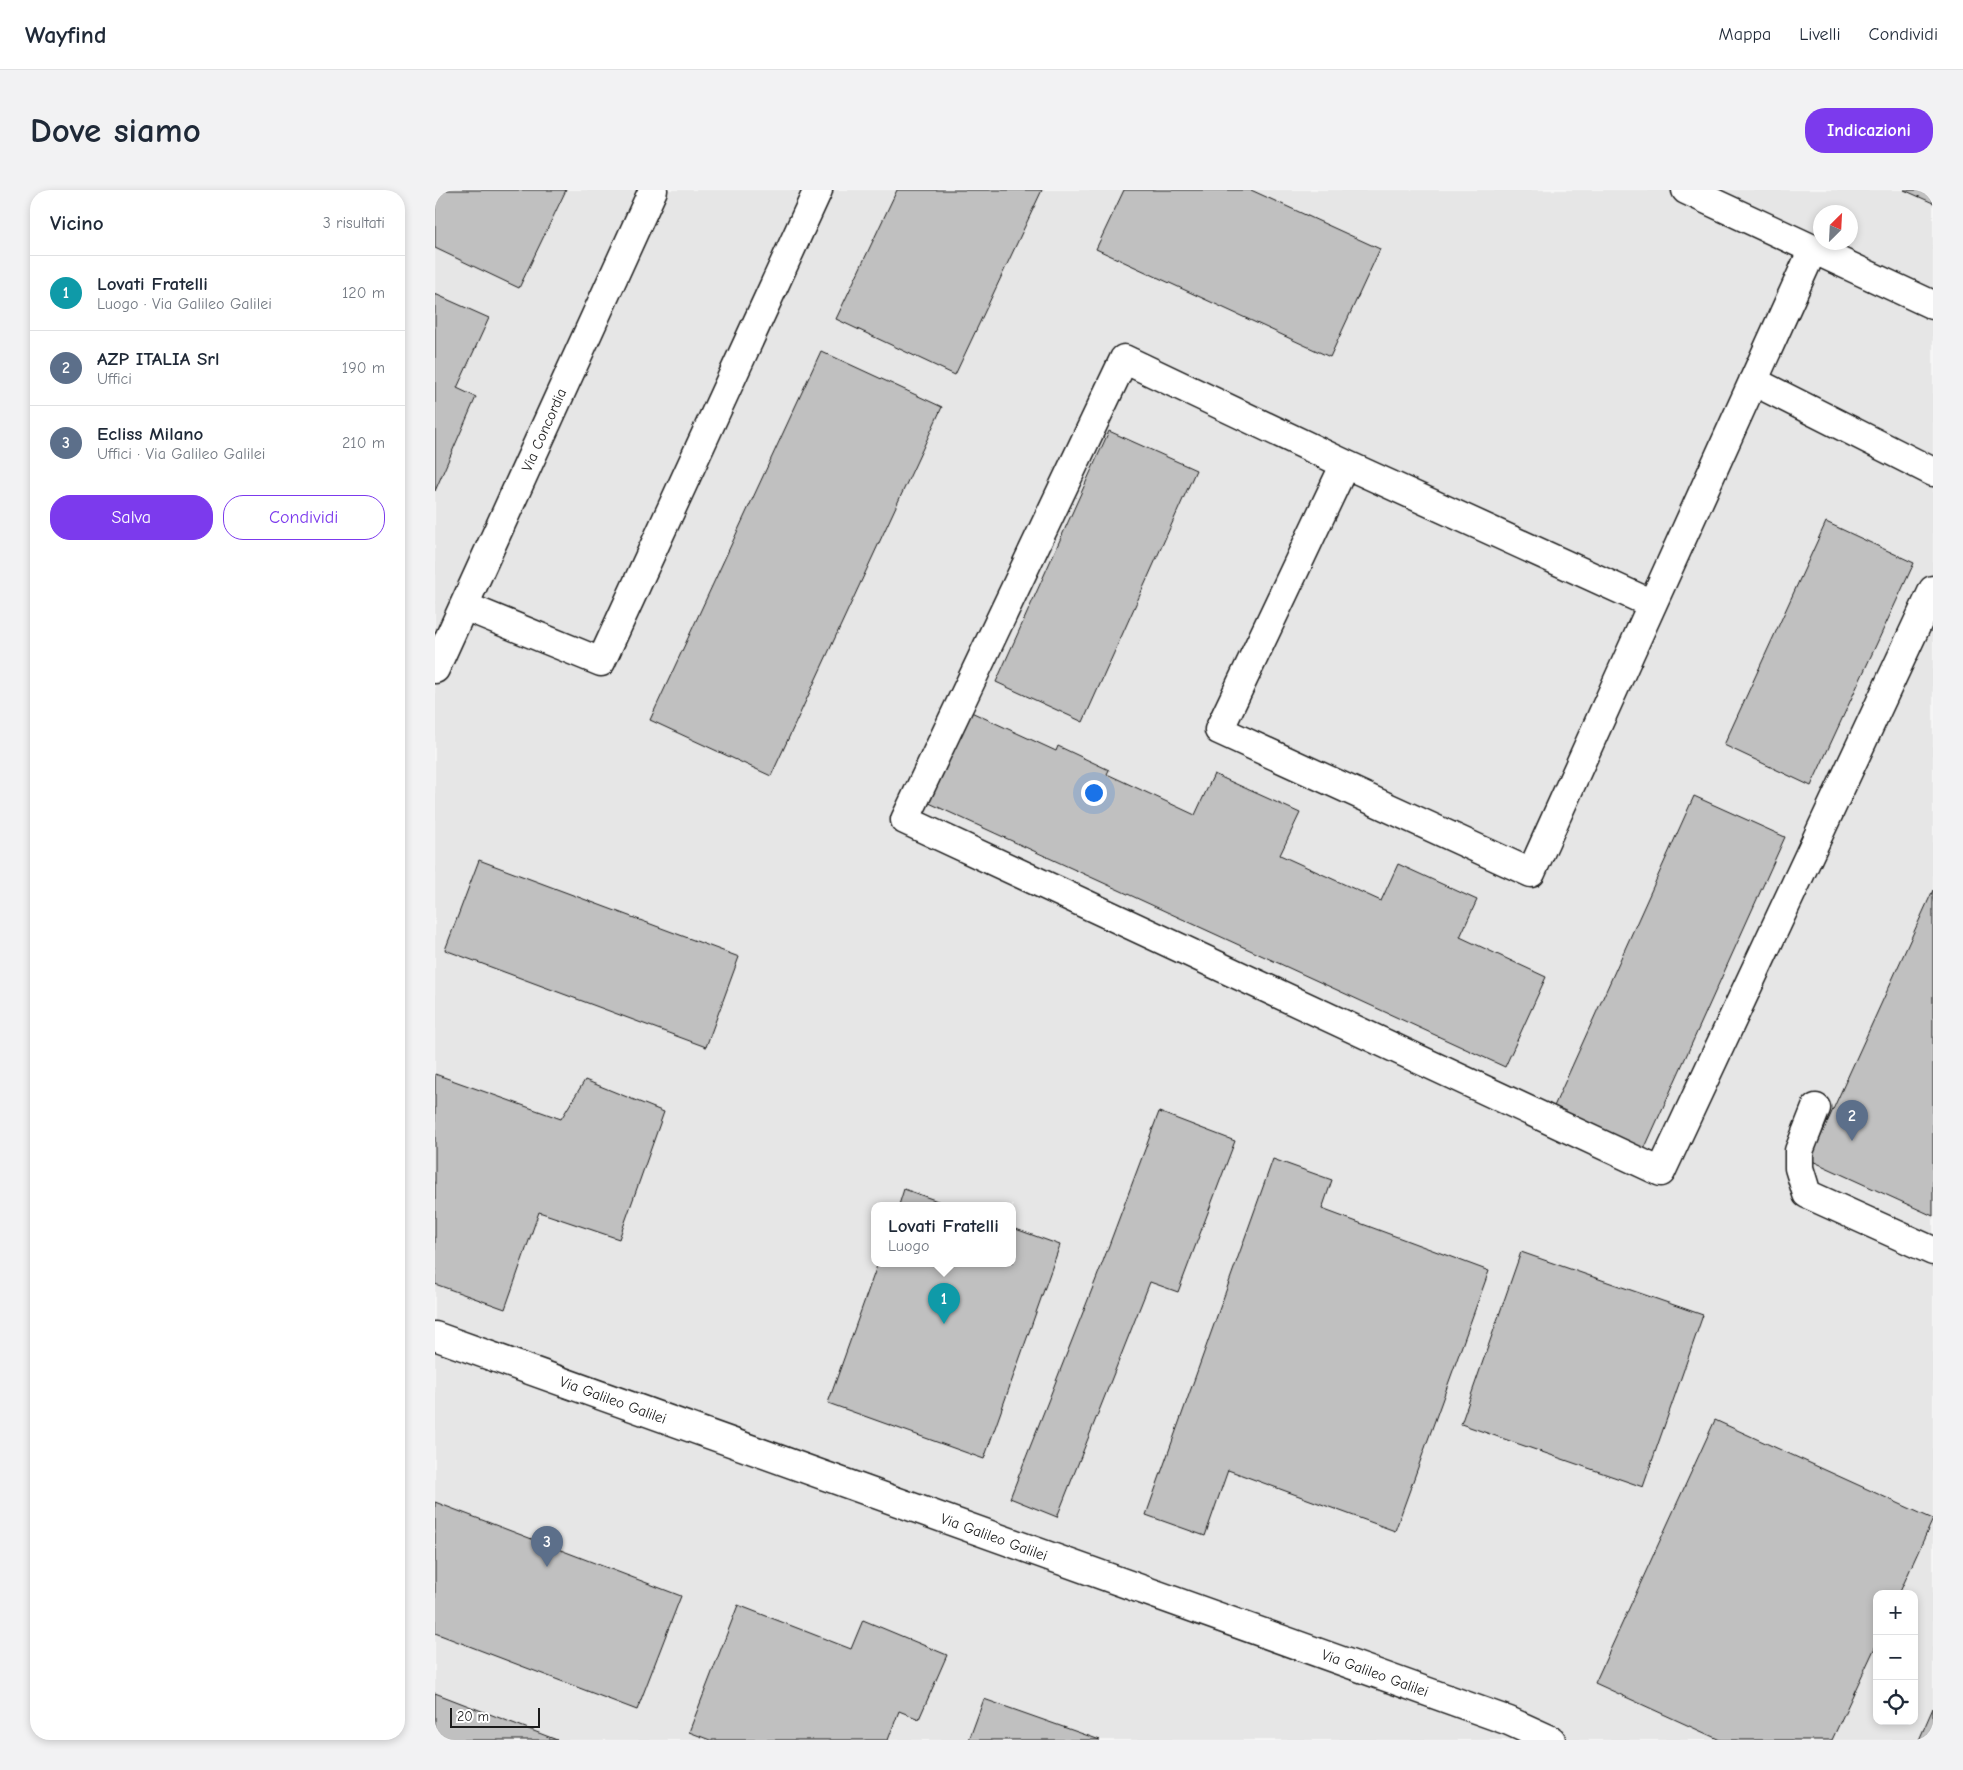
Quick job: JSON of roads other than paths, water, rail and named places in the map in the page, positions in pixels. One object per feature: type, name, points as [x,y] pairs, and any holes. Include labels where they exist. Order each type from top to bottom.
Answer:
[{"type":"street","name":"Via Concordia","points":[[435,669],[653,190]]},
{"type":"street","points":[[464,606],[601,662],[818,190]]},
{"type":"street","points":[[1345,464],[1219,730],[1531,873],[1813,249],[1686,190]]},
{"type":"street","points":[[1815,250],[1933,305]]},
{"type":"street","points":[[1652,604],[1345,464],[1124,359],[905,820],[1661,1172],[1933,590]]},
{"type":"street","points":[[1753,381],[1933,472]]},
{"type":"street","points":[[1816,1108],[1799,1151],[1799,1168],[1807,1194],[1933,1251]]},
{"type":"street","name":"Via Galileo Galilei","points":[[435,1336],[1505,1730],[1551,1740]]},
{"type":"place","name":"AZP ITALIA Srl","points":[[1852,1141]]},
{"type":"place","name":"Lovati Fratelli","points":[[944,1324]]},
{"type":"place","name":"Ecliss Milano","points":[[547,1567]]}]
